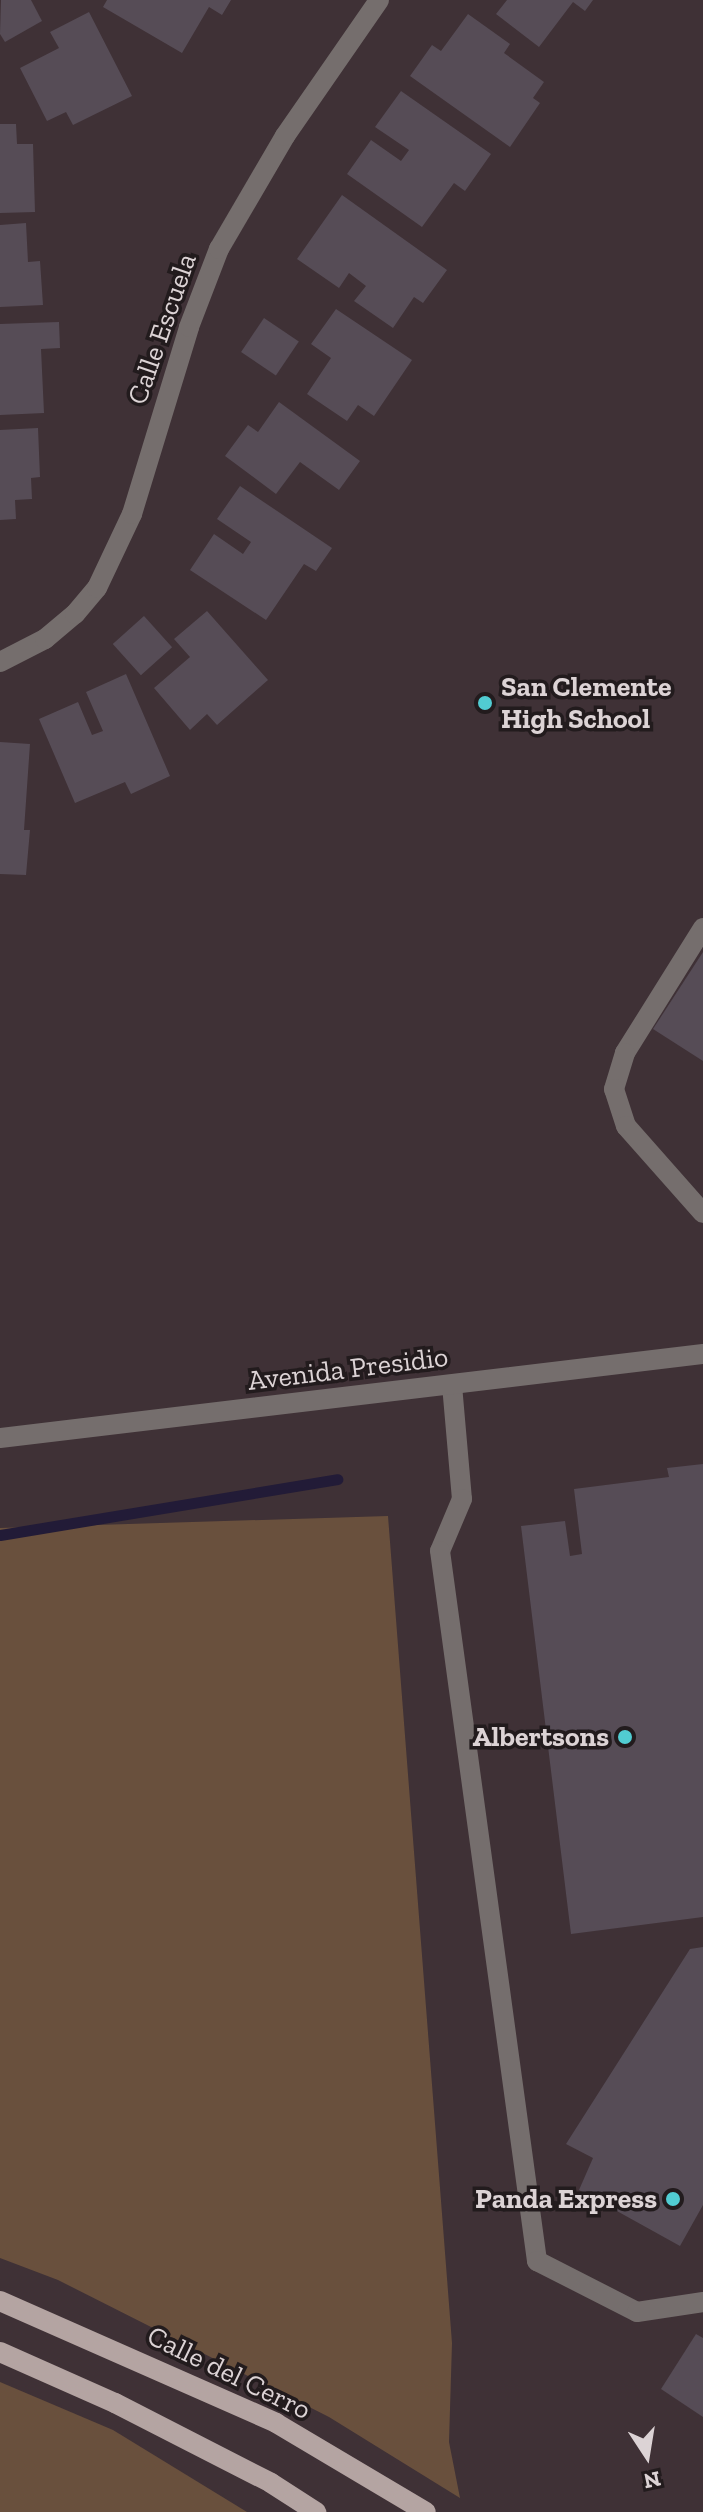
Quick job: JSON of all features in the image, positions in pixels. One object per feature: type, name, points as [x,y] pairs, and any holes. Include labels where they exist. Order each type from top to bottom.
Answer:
[{"type":"main road","name":"Calle del Cerro","points":[[0,2301],[276,2423],[426,2512]]},
{"type":"main road","points":[[0,2352],[115,2403],[271,2483],[316,2512]]},
{"type":"street","name":"Calle Escuela","points":[[0,662],[45,639],[75,614],[97,588],[132,514],[189,327],[219,249],[285,136],[379,0]]},
{"type":"street","points":[[703,928],[625,1053],[614,1089],[626,1126],[703,1213]]},
{"type":"street","name":"Avenida Presidio","points":[[0,1438],[703,1354]]},
{"type":"street","points":[[452,1385],[462,1499],[440,1551],[537,2261],[637,2312],[703,2302]]},
{"type":"shaded area","points":[[388,1516],[452,2343],[449,2442],[460,2498],[329,2417],[58,2280],[0,2258],[0,1528]]},
{"type":"shaded area","points":[[0,2382],[113,2430],[247,2512],[0,2512]]},
{"type":"building","points":[[1,0],[31,0],[42,21],[5,42],[0,34]]},
{"type":"building","points":[[107,0],[231,0],[222,15],[209,7],[182,53],[103,7]]},
{"type":"building","points":[[507,0],[593,0],[585,11],[573,2],[539,47],[496,14]]},
{"type":"building","points":[[89,12],[132,96],[73,125],[66,112],[47,121],[20,68],[59,48],[50,32]]},
{"type":"building","points":[[468,14],[510,44],[504,53],[544,82],[533,98],[540,103],[510,147],[410,76],[432,45],[441,51]]},
{"type":"building","points":[[401,91],[491,154],[465,191],[454,183],[422,227],[347,174],[371,140],[401,161],[409,150],[375,127]]},
{"type":"building","points":[[0,124],[16,124],[17,144],[33,144],[35,212],[0,213]]},
{"type":"building","points":[[342,195],[447,270],[423,303],[414,297],[393,328],[354,301],[366,286],[349,273],[339,288],[297,259]]},
{"type":"building","points":[[26,223],[28,262],[40,261],[43,305],[0,307],[0,225]]},
{"type":"building","points":[[336,309],[412,360],[374,416],[358,405],[347,421],[307,394],[331,358],[311,344]]},
{"type":"building","points":[[264,318],[299,341],[276,375],[241,352]]},
{"type":"building","points":[[59,322],[60,348],[41,349],[44,413],[0,415],[0,324]]},
{"type":"building","points":[[279,402],[360,461],[339,490],[300,462],[276,494],[225,456],[248,425],[258,432]]},
{"type":"building","points":[[38,428],[40,477],[31,478],[32,499],[15,500],[16,519],[0,520],[0,430]]},
{"type":"building","points":[[240,486],[332,548],[316,571],[304,564],[266,620],[190,570],[214,534],[243,554],[251,542],[217,519]]},
{"type":"building","points":[[207,611],[268,680],[217,725],[207,714],[190,730],[154,688],[190,657],[174,639]]},
{"type":"building","points":[[144,616],[172,647],[141,675],[113,644]]},
{"type":"building","points":[[126,674],[170,776],[131,794],[125,782],[75,803],[39,719],[78,702],[92,735],[103,731],[86,692]]},
{"type":"building","points":[[0,742],[30,744],[24,830],[30,830],[26,875],[0,874]]},
{"type":"building","points":[[703,952],[703,1061],[653,1029]]},
{"type":"building","name":"Albertsons","points":[[703,1464],[703,1917],[571,1934],[521,1526],[565,1521],[570,1556],[582,1554],[574,1489],[669,1477],[667,1468]]},
{"type":"building","points":[[703,1947],[703,2205],[680,2246],[579,2190],[593,2158],[566,2144],[690,1949]]},
{"type":"building","points":[[696,2334],[703,2338],[703,2417],[661,2389]]},
{"type":"waterway","points":[[0,1535],[337,1479]]},
{"type":"place","name":"San Clemente High School","points":[[485,703]]},
{"type":"place","name":"Albertsons","points":[[625,1737]]},
{"type":"place","name":"Panda Express","points":[[673,2199]]}]
